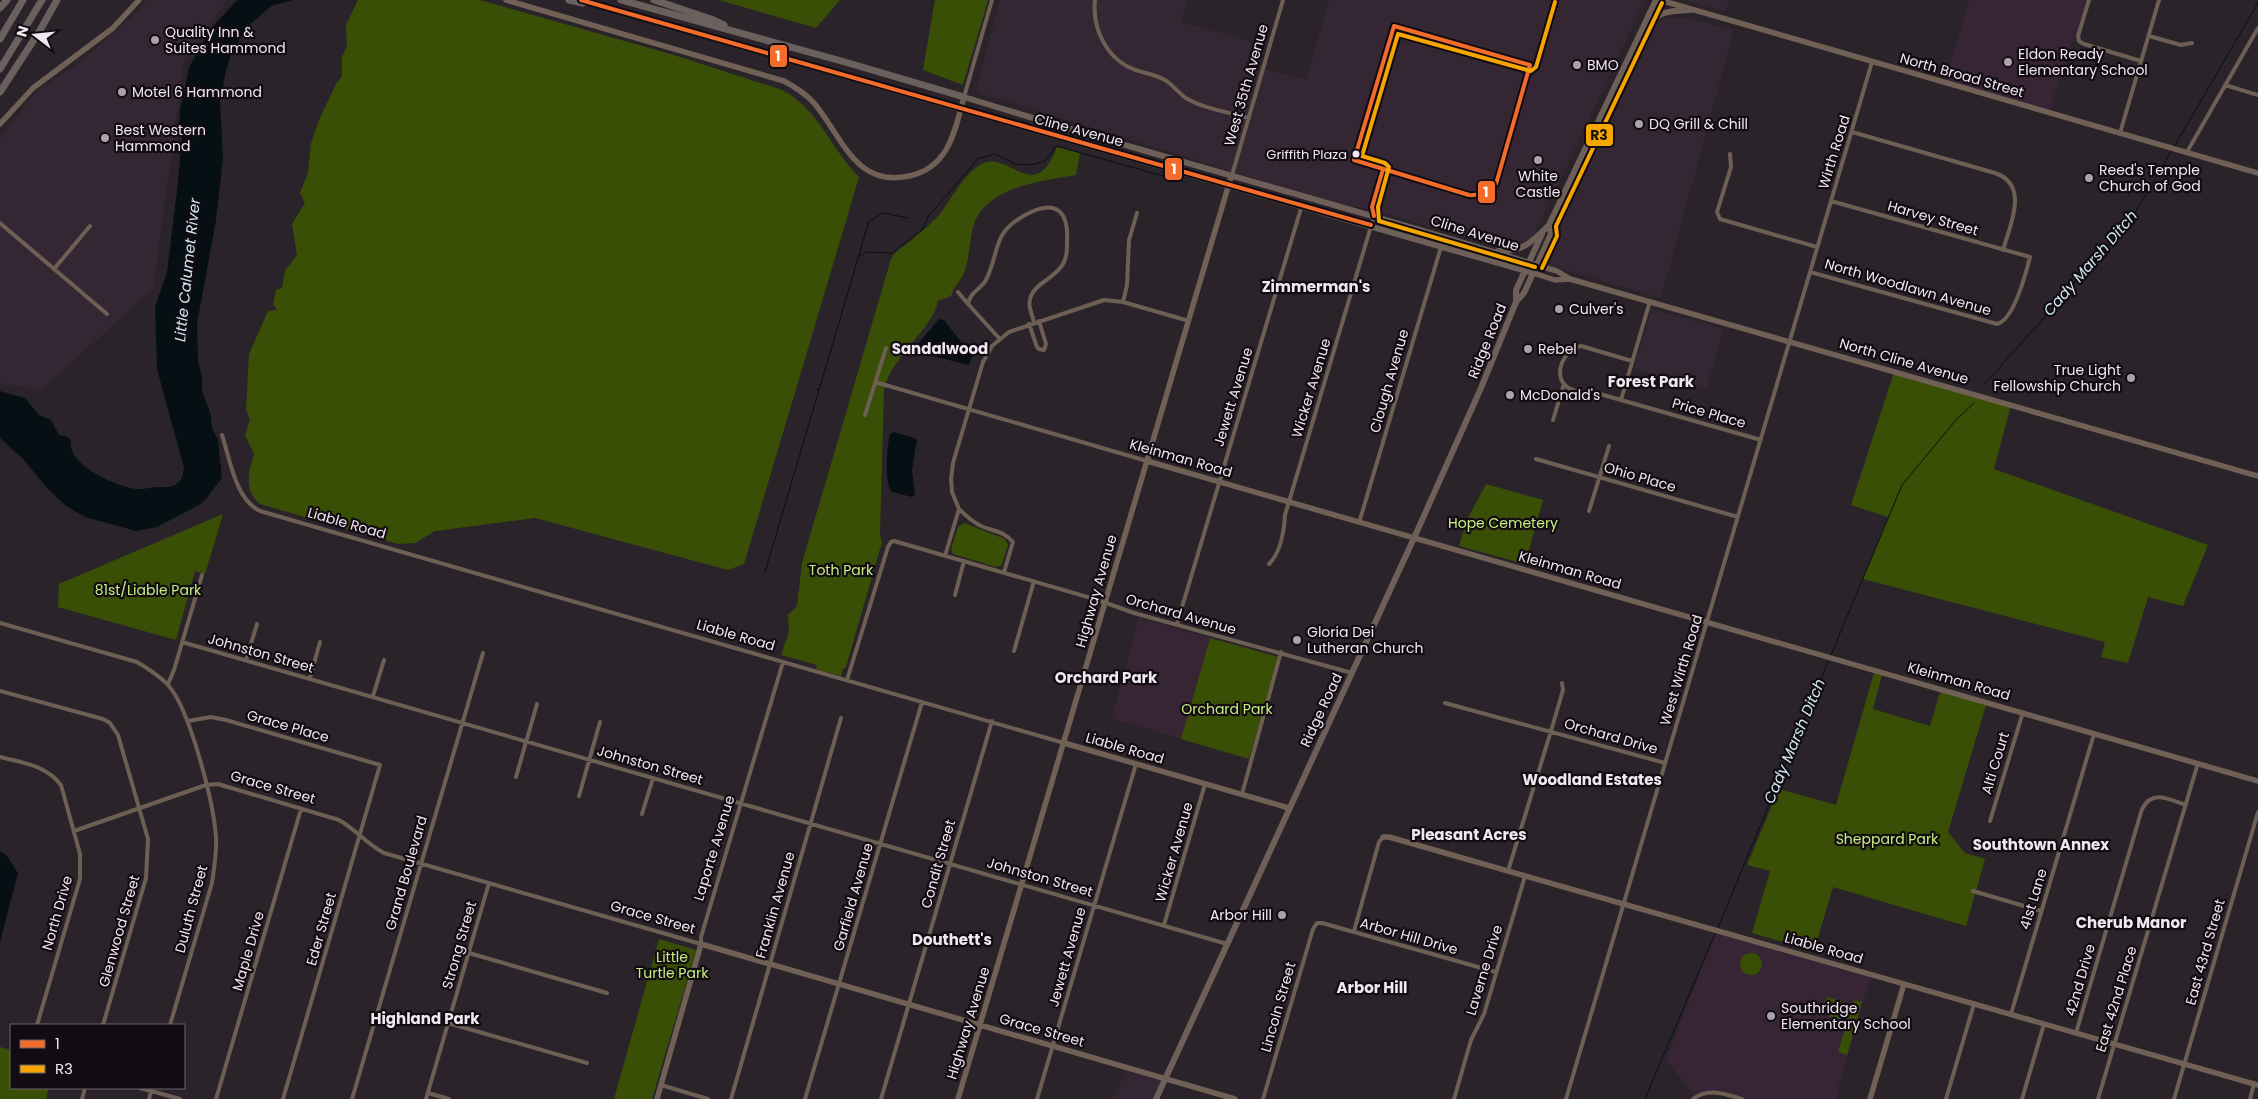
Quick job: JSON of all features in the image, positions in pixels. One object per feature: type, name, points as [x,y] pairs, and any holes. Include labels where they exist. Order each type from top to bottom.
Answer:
[{"type":"highway","points":[[0,8],[7,0]]},
{"type":"highway","points":[[0,39],[23,0]]},
{"type":"highway","points":[[0,70],[42,0]]},
{"type":"highway","points":[[0,92],[39,32],[57,0]]},
{"type":"highway","points":[[39,32],[63,0]]},
{"type":"highway","points":[[569,0],[603,6]]},
{"type":"highway","name":"Cline Avenue","points":[[581,0],[961,109]]},
{"type":"highway","name":"Cline Avenue","points":[[621,0],[964,97]]},
{"type":"highway","points":[[654,0],[711,19],[738,32]]},
{"type":"main road","points":[[1491,250],[1507,251],[1522,248],[1550,225],[1656,0]]},
{"type":"main road","points":[[1641,31],[1657,15],[1665,11],[1691,10]]},
{"type":"main road","name":"Cline Avenue","points":[[964,97],[1231,177],[1491,250],[1536,265]]},
{"type":"main road","name":"Cline Avenue","points":[[961,109],[1302,205],[1533,273]]},
{"type":"main road","name":"Ridge Road","points":[[1156,1099],[1414,538],[1516,302],[1524,294],[1551,234],[1550,225]]},
{"type":"main road","name":"Ridge Road","points":[[1516,302],[1516,290],[1544,231]]},
{"type":"street","points":[[0,124],[33,88],[113,28],[139,0]]},
{"type":"street","points":[[506,0],[784,81],[815,104],[844,148],[856,161],[864,168],[881,176],[893,178],[910,176],[934,165],[950,144],[992,0]]},
{"type":"street","points":[[1095,0],[1095,21],[1099,34],[1109,50],[1122,63],[1163,79],[1193,102],[1248,118]]},
{"type":"street","name":"West 35th Avenue","points":[[1231,177],[1283,0]]},
{"type":"street","name":"North Broad Street","points":[[1660,0],[2258,173]]},
{"type":"street","points":[[2089,0],[2078,39],[2084,44],[2141,61]]},
{"type":"street","points":[[2120,133],[2159,0]]},
{"type":"street","points":[[2187,152],[2258,28]]},
{"type":"street","points":[[2149,36],[2181,45],[2192,44]]},
{"type":"street","name":"Wirth Road","points":[[1817,248],[1872,62]]},
{"type":"street","points":[[2225,85],[2258,95]]},
{"type":"street","points":[[1852,132],[1996,173],[2011,184],[2016,200],[2003,250]]},
{"type":"street","points":[[1730,154],[1731,167],[1717,212],[1719,218],[1817,248]]},
{"type":"street","name":"Highway Avenue","points":[[958,1099],[1231,177]]},
{"type":"street","name":"Harvey Street","points":[[1831,201],[2030,258],[2020,292],[2000,324]]},
{"type":"street","name":"Jewett Avenue","points":[[1177,624],[1302,205]]},
{"type":"street","points":[[968,304],[971,295],[985,282],[1000,238],[1012,222],[1036,209],[1044,207],[1054,208],[1062,213],[1067,220],[1066,257],[1052,278],[1037,287],[1031,296],[1029,305],[1046,344],[1044,350],[1037,347],[1029,324]]},
{"type":"street","points":[[1123,302],[1127,285],[1129,240],[1137,214]]},
{"type":"street","name":"Wicker Avenue","points":[[1270,564],[1276,558],[1289,503],[1374,216]]},
{"type":"street","points":[[0,223],[107,314]]},
{"type":"street","points":[[54,269],[90,226]]},
{"type":"street","name":"Clough Avenue","points":[[1359,523],[1441,245]]},
{"type":"street","name":"West Wirth Road","points":[[1566,1099],[1817,248]]},
{"type":"street","name":"Cline Avenue","points":[[1536,265],[1557,271],[1570,279],[1716,320]]},
{"type":"street","name":"North Woodlawn Avenue","points":[[1810,272],[2000,324]]},
{"type":"street","name":"Cline Avenue","points":[[1533,273],[1555,280],[1570,279]]},
{"type":"street","points":[[958,292],[999,338]]},
{"type":"street","points":[[1621,400],[1650,301]]},
{"type":"street","points":[[847,680],[891,542],[894,541],[1004,572],[1013,542],[1005,533],[982,526],[968,518],[959,509],[952,492],[951,479],[953,463],[983,362],[999,338],[1029,324],[1097,302],[1123,302],[1189,321]]},
{"type":"street","name":"North Cline Avenue","points":[[1716,320],[2258,476]]},
{"type":"street","points":[[1553,420],[1564,384],[1561,378],[1561,365],[1566,354],[1575,347],[1580,346],[1632,361]]},
{"type":"street","points":[[865,415],[886,348]]},
{"type":"street","name":"Kleinman Road","points":[[875,382],[1289,503],[2258,780]]},
{"type":"street","name":"Price Place","points":[[1564,384],[1568,388],[1600,394],[1761,440]]},
{"type":"street","name":"Liable Road","points":[[222,435],[243,496],[254,508],[260,511],[1290,808]]},
{"type":"street","points":[[1589,511],[1609,446]]},
{"type":"street","name":"Ohio Place","points":[[1536,459],[1738,517]]},
{"type":"street","points":[[945,556],[959,509]]},
{"type":"street","points":[[955,595],[964,561]]},
{"type":"street","name":"Orchard Avenue","points":[[1004,572],[1098,600],[1105,604],[1352,673]]},
{"type":"street","points":[[168,684],[202,575]]},
{"type":"street","points":[[1014,651],[1034,582]]},
{"type":"street","name":"Duluth Street","points":[[0,623],[137,662],[153,671],[168,684],[179,701],[188,721],[214,819],[215,864],[212,884],[170,1024]]},
{"type":"street","points":[[246,660],[257,624]]},
{"type":"street","name":"Johnston Street","points":[[182,642],[1227,944]]},
{"type":"street","points":[[310,678],[320,642]]},
{"type":"street","points":[[1242,794],[1281,652]]},
{"type":"street","name":"Grand Boulevard","points":[[352,1099],[483,653]]},
{"type":"street","points":[[373,696],[384,660]]},
{"type":"street","name":"Laporte Avenue","points":[[657,1099],[701,937],[783,662]]},
{"type":"street","points":[[1508,871],[1563,690],[1562,683]]},
{"type":"street","name":"Glenwood Street","points":[[0,690],[103,719],[110,723],[118,735],[148,839],[146,878],[103,1024]]},
{"type":"street","name":"Garfield Avenue","points":[[805,1099],[922,702]]},
{"type":"street","name":"Orchard Drive","points":[[1445,703],[1530,728],[1551,731],[1665,763]]},
{"type":"street","points":[[516,776],[537,704]]},
{"type":"street","name":"Alti Court","points":[[1990,821],[2023,712]]},
{"type":"street","name":"Grace Place","points":[[188,721],[211,717],[226,720],[380,765]]},
{"type":"street","name":"Franklin Avenue","points":[[731,1099],[841,718]]},
{"type":"street","name":"Condit Street","points":[[881,1099],[992,721]]},
{"type":"street","points":[[579,796],[600,722]]},
{"type":"street","name":"41st Lane","points":[[2011,1014],[2094,733]]},
{"type":"street","name":"North Drive","points":[[0,757],[45,770],[55,777],[61,785],[80,854],[80,879],[37,1024]]},
{"type":"street","name":"East 42nd Place","points":[[2098,1099],[2198,762]]},
{"type":"street","name":"Jewett Avenue","points":[[1037,1099],[1136,764]]},
{"type":"street","name":"Eder Street","points":[[283,1099],[380,765]]},
{"type":"street","points":[[642,814],[653,778]]},
{"type":"street","name":"Grace Street","points":[[74,831],[206,785],[218,784],[339,820],[374,848],[384,853],[1234,1099]]},
{"type":"street","name":"Wicker Avenue","points":[[1164,925],[1205,784]]},
{"type":"street","name":"42nd Drive","points":[[2076,1033],[2142,809],[2146,802],[2153,797],[2160,797],[2186,805]]},
{"type":"street","name":"Maple Drive","points":[[216,1099],[301,809]]},
{"type":"street","name":"East 43rd Street","points":[[2174,1099],[2258,812]]},
{"type":"street","points":[[1354,931],[1379,842],[1383,837]]},
{"type":"street","name":"Liable Road","points":[[1383,837],[1389,837],[2256,1084]]},
{"type":"street","name":"Laverne Drive","points":[[1454,1099],[1471,1040],[1484,1014],[1525,876]]},
{"type":"street","name":"Strong Street","points":[[426,1099],[489,883]]},
{"type":"street","points":[[1973,891],[2042,911]]},
{"type":"street","name":"Arbor Hill Drive","points":[[1316,923],[1354,931],[1496,972]]},
{"type":"street","name":"Lincoln Street","points":[[1262,1099],[1316,923]]},
{"type":"street","points":[[469,953],[607,993]]},
{"type":"street","points":[[1870,1099],[1904,984]]},
{"type":"street","points":[[1946,1099],[1974,1004]]},
{"type":"street","points":[[448,1023],[587,1063]]},
{"type":"street","points":[[2022,1099],[2044,1024]]},
{"type":"street","points":[[2250,1099],[2256,1084]]},
{"type":"street","points":[[661,1085],[708,1099]]},
{"type":"street","points":[[149,1099],[151,1089],[180,1099]]},
{"type":"street","points":[[1695,1098],[1715,1092],[1742,1099]]},
{"type":"street","points":[[428,1093],[449,1099]]},
{"type":"shaded area","points":[[147,0],[227,0],[184,61],[153,289],[41,390],[0,383],[0,138],[36,92],[83,60],[138,11]]},
{"type":"shaded area","points":[[1000,0],[1187,0],[1181,22],[1264,45],[1258,67],[1306,80],[1329,0],[1645,0],[1535,233],[1530,240],[1521,246],[1509,249],[1362,207],[1352,207],[1276,185],[976,92]]},
{"type":"shaded area","points":[[1686,0],[1729,0],[1725,12]]},
{"type":"shaded area","name":"Eldon Ready Elementary School","points":[[1969,0],[2089,0],[2079,33],[2068,49],[2049,113],[1945,83]]},
{"type":"shaded area","points":[[1664,18],[1687,18],[1734,30],[1661,298],[1541,263],[1655,24]]},
{"type":"shaded area","points":[[1651,309],[1724,329],[1706,390],[1634,369]]},
{"type":"shaded area","points":[[1139,618],[1210,638],[1181,739],[1112,718]]},
{"type":"shaded area","name":"Southridge Elementary School","points":[[1716,931],[1871,975],[1835,1099],[1742,1099],[1715,1092],[1696,1097],[1666,1060]]},
{"type":"shaded area","points":[[1128,1068],[1164,1079],[1155,1099],[1113,1099]]},
{"type":"green space","points":[[358,0],[480,0],[674,55],[782,90],[795,98],[815,118],[859,177],[744,564],[728,570],[535,518],[435,531],[415,543],[398,544],[260,504],[255,499],[249,487],[249,474],[254,454],[245,435],[250,419],[246,410],[249,354],[268,311],[277,310],[273,304],[276,290],[282,288],[285,271],[297,255],[292,224],[305,203],[300,193],[308,173],[311,143],[319,120],[336,84],[342,76],[342,57],[347,46],[346,25]]},
{"type":"green space","points":[[719,0],[840,0],[816,28]]},
{"type":"green space","points":[[935,0],[988,0],[963,85],[923,70]]},
{"type":"green space","name":"Toth Park","points":[[1057,147],[1080,153],[1076,175],[1032,183],[1003,193],[981,211],[974,224],[966,267],[951,296],[938,301],[929,322],[904,353],[889,376],[884,389],[880,534],[882,542],[846,667],[843,669],[841,676],[816,669],[817,665],[781,655],[789,632],[788,615],[797,606],[802,563],[891,259],[895,253],[939,215],[963,181],[980,165],[990,162],[1001,163],[1030,175],[1039,173],[1048,165]]},
{"type":"green space","points":[[1894,372],[2011,405],[1994,469],[2208,545],[2183,606],[2148,597],[2128,663],[2101,657],[2105,642],[1863,579],[1888,517],[1851,505]]},
{"type":"green space","name":"Hope Cemetery","points":[[1486,484],[1543,500],[1525,564],[1459,546],[1467,520]]},
{"type":"green space","name":"81st/Liable Park","points":[[223,514],[205,574],[195,571],[176,640],[58,607],[59,584]]},
{"type":"green space","points":[[964,523],[1005,539],[1008,545],[1001,566],[996,567],[953,554],[951,550],[958,527]]},
{"type":"green space","name":"Orchard Park","points":[[1210,638],[1278,657],[1249,759],[1181,739]]},
{"type":"green space","name":"Sheppard Park","points":[[1874,673],[1882,675],[1873,709],[1930,726],[1940,692],[1986,705],[1948,832],[1965,853],[1985,859],[1966,926],[1833,887],[1814,951],[1752,933],[1770,871],[1747,865],[1779,789],[1836,805]]},
{"type":"green space","name":"Little Turtle Park","points":[[659,939],[696,950],[652,1099],[614,1099]]},
{"type":"green space","points":[[1751,953],[1759,956],[1762,964],[1759,972],[1751,975],[1743,972],[1740,964],[1743,956]]},
{"type":"green space","points":[[1828,997],[1841,1001],[1840,1012],[1843,1015],[1849,1011],[1854,1000],[1862,1002],[1847,1055],[1838,1052],[1844,1032],[1837,1028],[1839,1019],[1834,1019],[1823,1011],[1823,1003]]},
{"type":"green space","points":[[0,1047],[10,1050],[10,1089],[49,1089],[46,1099],[0,1099]]},
{"type":"water","name":"Little Calumet River","points":[[237,0],[293,0],[271,6],[246,28],[231,55],[220,101],[223,159],[216,220],[197,324],[198,361],[202,376],[202,391],[211,415],[212,428],[218,440],[222,478],[199,505],[157,527],[136,531],[85,517],[66,506],[47,488],[23,459],[0,438],[0,391],[25,398],[39,415],[51,420],[59,435],[66,436],[71,440],[71,449],[76,458],[84,466],[105,479],[116,484],[139,489],[169,487],[179,482],[184,468],[157,369],[155,307],[167,272],[182,137],[179,127],[180,110],[189,68],[209,31]]},
{"type":"water","points":[[939,319],[944,320],[972,356],[969,365],[916,352],[917,345]]},
{"type":"water","points":[[894,432],[917,439],[912,471],[915,494],[912,497],[892,492],[889,488],[887,455],[890,434]]},
{"type":"water","points":[[0,851],[7,856],[18,873],[0,942]]},
{"type":"waterway","name":"Cady Marsh Ditch","points":[[2174,147],[2258,3]]},
{"type":"waterway","points":[[858,257],[867,252],[892,253],[923,229],[928,217],[978,159],[995,154],[1016,164],[1031,165],[1045,161],[1056,146],[1185,182]]},
{"type":"waterway","name":"Cady Marsh Ditch","points":[[1984,385],[2131,220],[2172,150]]},
{"type":"waterway","points":[[815,389],[819,390],[869,221],[883,213],[908,218]]},
{"type":"waterway","points":[[765,572],[819,390]]},
{"type":"waterway","name":"Cady Marsh Ditch","points":[[1831,655],[1902,485],[1956,420],[1974,403]]},
{"type":"waterway","name":"Cady Marsh Ditch","points":[[1718,928],[1829,659]]},
{"type":"waterway","name":"Cady Marsh Ditch","points":[[1645,1099],[1715,934]]},
{"type":"transit line","name":"1","points":[[581,0],[1371,225]]},
{"type":"transit line","name":"R3","points":[[1535,267],[1379,221],[1378,207],[1389,167],[1385,163],[1362,156],[1398,34],[1531,71],[1536,67],[1555,2]]},
{"type":"transit line","name":"R3","points":[[1542,268],[1557,236],[1556,226],[1662,3]]},
{"type":"transit line","name":"1","points":[[1394,26],[1530,65],[1496,184],[1487,192],[1469,195],[1354,160],[1394,26]]},
{"type":"transit line","name":"1","points":[[1374,216],[1372,207],[1383,169]]},
{"type":"place","name":"Quality Inn & Suites Hammond","points":[[155,40]]},
{"type":"place","name":"Eldon Ready Elementary School","points":[[2008,62]]},
{"type":"place","name":"BMO","points":[[1577,65]]},
{"type":"place","name":"Motel 6 Hammond","points":[[122,92]]},
{"type":"place","name":"DQ Grill & Chill","points":[[1639,124]]},
{"type":"place","name":"Best Western Hammond","points":[[105,138]]},
{"type":"place","name":"Griffith Plaza","points":[[1356,154]]},
{"type":"place","name":"White Castle","points":[[1538,160]]},
{"type":"place","name":"Reed's Temple Church of God","points":[[2089,178]]},
{"type":"place","name":"Culver's","points":[[1559,309]]},
{"type":"place","name":"Rebel","points":[[1528,349]]},
{"type":"place","name":"True Light Fellowship Church","points":[[2131,378]]},
{"type":"place","name":"McDonald's","points":[[1510,395]]},
{"type":"place","name":"Gloria Dei Lutheran Church","points":[[1297,640]]},
{"type":"place","name":"Arbor Hill","points":[[1282,915]]},
{"type":"place","name":"Southridge Elementary School","points":[[1771,1016]]},
{"type":"district","name":"Zimmerman's","points":[[1316,286]]},
{"type":"district","name":"Sandalwood","points":[[940,348]]},
{"type":"district","name":"Forest Park","points":[[1651,381]]},
{"type":"district","name":"Orchard Park","points":[[1106,677]]},
{"type":"district","name":"Woodland Estates","points":[[1592,779]]},
{"type":"district","name":"Pleasant Acres","points":[[1469,834]]},
{"type":"district","name":"Southtown Annex","points":[[2041,844]]},
{"type":"district","name":"Cherub Manor","points":[[2131,922]]},
{"type":"district","name":"Douthett's","points":[[952,939]]},
{"type":"district","name":"Arbor Hill","points":[[1372,987]]},
{"type":"district","name":"Highland Park","points":[[425,1018]]}]
